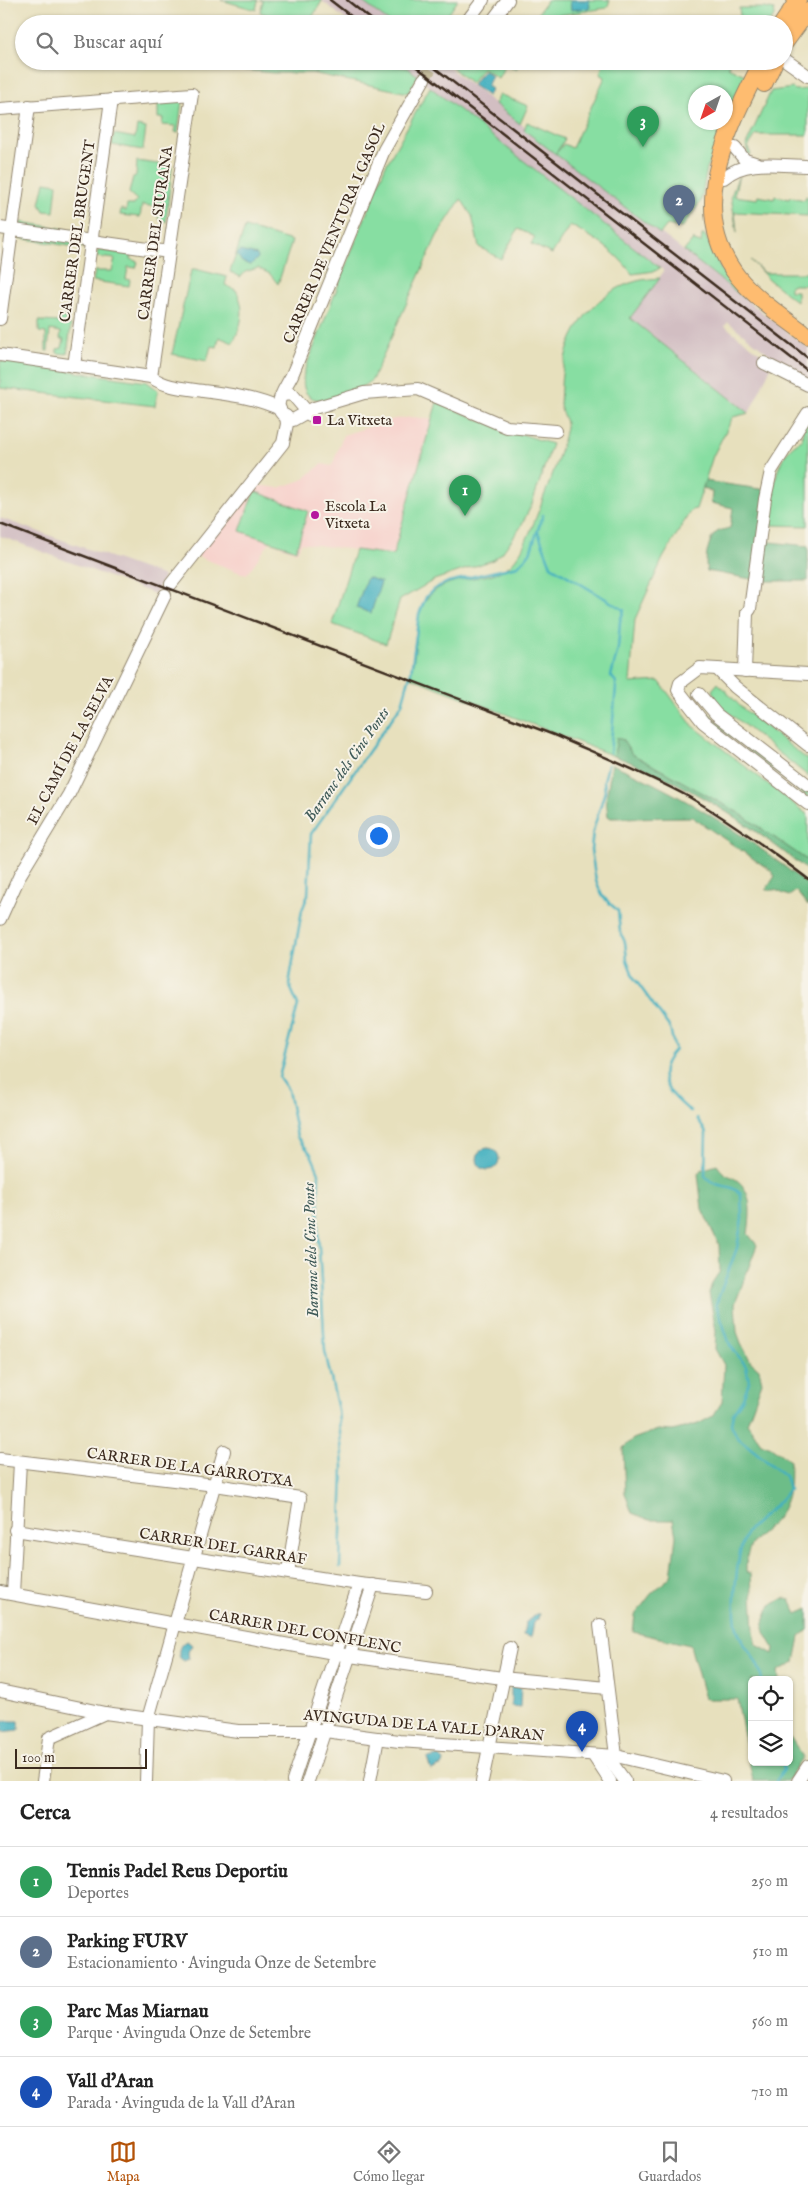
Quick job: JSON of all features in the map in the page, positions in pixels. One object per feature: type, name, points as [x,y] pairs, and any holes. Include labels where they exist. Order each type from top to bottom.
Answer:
[{"type":"main road","points":[[786,15],[798,0]]},
{"type":"main road","points":[[793,32],[808,11]]},
{"type":"main road","points":[[758,70],[716,169],[712,197],[714,223],[720,244],[729,264],[740,278],[751,291],[808,336]]},
{"type":"main road","points":[[771,70],[735,148],[724,178],[724,220],[737,256],[759,283],[808,322]]},
{"type":"street","points":[[472,15],[483,0]]},
{"type":"street","points":[[497,15],[508,0]]},
{"type":"street","points":[[793,66],[808,76]]},
{"type":"street","name":"CARRER DE VENTURA I GASOL","points":[[283,443],[287,424],[298,409],[292,375],[384,150],[424,79]]},
{"type":"street","name":"CARRER DEL SIURANA","points":[[111,100],[192,94],[151,377]]},
{"type":"street","points":[[0,109],[111,100]]},
{"type":"street","name":"CARRER DEL BRUGENT","points":[[74,366],[111,100]]},
{"type":"street","points":[[0,319],[6,229],[29,106]]},
{"type":"street","points":[[735,148],[745,160],[763,165]]},
{"type":"street","points":[[724,178],[736,170],[763,165],[808,166]]},
{"type":"street","points":[[6,229],[169,252]]},
{"type":"street","points":[[0,355],[151,377],[162,385],[217,393],[298,409],[364,393],[418,389],[507,427],[556,431]]},
{"type":"street","points":[[764,363],[808,385]]},
{"type":"street","points":[[745,671],[746,621],[747,612],[750,609],[764,499],[771,471],[808,413]]},
{"type":"street","name":"EL CAMÍ DE LA SELVA","points":[[0,920],[20,875],[69,794],[168,589],[283,443]]},
{"type":"street","points":[[808,674],[700,668],[678,686],[679,694],[703,722],[808,804]]},
{"type":"street","points":[[717,670],[808,745]]},
{"type":"street","points":[[685,699],[692,700],[699,694],[700,688],[697,682],[687,678]]},
{"type":"street","points":[[699,694],[716,714],[808,785]]},
{"type":"street","points":[[146,1781],[148,1719],[224,1451]]},
{"type":"street","name":"CARRER DE LA GARROTXA","points":[[0,1459],[215,1485],[300,1498],[288,1572]]},
{"type":"street","points":[[6,1593],[15,1530],[20,1462]]},
{"type":"street","name":"CARRER DEL GARRAF","points":[[15,1530],[359,1584],[426,1591]]},
{"type":"street","points":[[293,1781],[359,1584]]},
{"type":"street","points":[[308,1781],[373,1585]]},
{"type":"street","name":"CARRER DEL CONFLENC","points":[[6,1593],[336,1654],[502,1678],[608,1688]]},
{"type":"street","points":[[600,1625],[608,1688],[612,1756],[625,1781]]},
{"type":"street","points":[[482,1781],[502,1678],[510,1648]]},
{"type":"street","name":"AVINGUDA DE LA VALL D'ARAN","points":[[0,1691],[104,1713],[238,1731],[325,1731],[378,1738],[612,1756],[723,1781]]},
{"type":"street","points":[[43,1781],[49,1738],[104,1713]]},
{"type":"street","points":[[370,1781],[378,1738]]},
{"type":"street","points":[[593,1755],[610,1781]]},
{"type":"street","points":[[798,1781],[808,1766]]},
{"type":"shaded area","points":[[321,0],[360,0],[380,15],[340,15]]},
{"type":"shaded area","points":[[410,70],[452,70],[808,348],[808,384],[728,322],[725,326],[773,363],[749,413],[630,318],[664,271],[457,110]]},
{"type":"shaded area","name":"Escola La Vitxeta","points":[[414,417],[433,420],[393,555],[301,543],[297,552],[270,542],[246,575],[194,555],[249,484],[279,488],[302,480],[322,464],[332,466],[343,435],[394,419]]},
{"type":"shaded area","points":[[0,518],[164,576],[155,594],[0,536]]},
{"type":"green space","points":[[221,0],[258,0],[256,10]]},
{"type":"green space","points":[[260,0],[322,1],[313,15],[267,15],[260,12],[263,1]]},
{"type":"green space","points":[[360,0],[458,0],[448,15],[380,15]]},
{"type":"green space","points":[[547,0],[610,0],[607,8],[559,15],[537,15]]},
{"type":"green space","points":[[739,8],[765,8],[774,10],[775,15],[740,15]]},
{"type":"green space","points":[[245,70],[410,70],[418,76],[408,93],[312,73],[274,73]]},
{"type":"green space","points":[[455,70],[481,70],[471,83]]},
{"type":"green space","points":[[486,70],[503,70],[498,78]]},
{"type":"green space","points":[[601,70],[734,70],[747,76],[733,108],[733,85],[688,85],[688,130],[724,130],[707,168],[701,201],[682,228],[667,225],[660,234],[524,130],[527,122],[565,139],[556,153],[564,144],[572,148],[605,77],[600,74]]},
{"type":"green space","points":[[430,87],[660,268],[655,271],[632,274],[612,252],[570,225],[552,254],[531,244],[535,237],[518,229],[501,259],[479,247],[472,216],[461,199],[437,236],[372,380],[339,397],[327,400],[316,399],[308,395],[304,386],[304,372],[385,167]]},
{"type":"green space","points":[[793,88],[795,90],[808,89],[808,135],[756,135],[748,147],[751,155],[748,154],[746,145],[771,91]]},
{"type":"green space","points":[[499,94],[528,106],[520,124],[495,104]]},
{"type":"green space","points":[[182,100],[178,133],[175,132],[176,126],[162,125],[163,118],[158,118],[158,101]]},
{"type":"green space","points":[[137,126],[146,128],[143,150],[112,145],[114,134],[135,138]]},
{"type":"green space","points":[[137,161],[172,166],[166,222],[159,219],[160,207],[142,205],[140,217],[120,215],[121,209],[126,211],[127,205],[134,205],[137,200],[129,193],[133,177],[136,176]]},
{"type":"green space","points":[[739,175],[734,196],[757,199],[758,196],[774,199],[775,196],[805,200],[806,196],[808,197],[808,216],[735,212],[737,233],[731,196]]},
{"type":"green space","points":[[45,182],[57,184],[54,212],[44,211],[40,204]]},
{"type":"green space","points":[[21,222],[84,232],[82,248],[19,238]]},
{"type":"green space","points":[[245,227],[292,241],[278,284],[270,274],[258,268],[245,272],[241,277],[230,272]]},
{"type":"green space","points":[[702,235],[705,235],[723,273],[745,299],[684,251],[694,239],[694,241],[701,243]]},
{"type":"green space","points":[[98,250],[132,255],[131,259],[138,262],[136,268],[128,267],[126,279],[130,280],[129,286],[93,281],[95,271],[112,271],[115,259],[97,257]]},
{"type":"green space","points":[[751,260],[764,273],[808,273],[808,285],[790,285],[790,291],[797,291],[797,302],[768,279]]},
{"type":"green space","points":[[195,269],[227,277],[225,285],[236,290],[242,310],[241,323],[233,343],[219,337],[217,347],[211,346],[207,361],[172,354],[191,271]]},
{"type":"green space","points":[[660,278],[630,318],[749,413],[733,417],[713,456],[696,509],[691,510],[663,558],[635,619],[630,683],[659,681],[692,725],[808,815],[808,861],[739,813],[632,754],[623,740],[617,738],[614,756],[410,677],[421,608],[433,592],[444,585],[456,581],[494,574],[505,569],[514,561],[527,539],[551,479],[562,444],[566,427],[560,405],[563,369],[573,336],[582,321],[605,296],[620,287],[640,280]]},
{"type":"green space","points":[[60,317],[66,317],[66,324],[71,325],[67,354],[57,353],[57,349],[62,348],[64,339],[60,339],[61,332],[50,330],[48,351],[46,351],[46,333],[39,332],[39,321],[60,322]]},
{"type":"green space","points":[[0,361],[147,382],[158,390],[155,406],[0,388]]},
{"type":"green space","points":[[437,402],[482,421],[552,444],[532,504],[520,528],[502,553],[493,560],[434,580],[400,600],[386,644],[332,624],[355,550],[393,555]]},
{"type":"green space","points":[[808,419],[808,526],[770,525],[773,490],[780,465],[792,446],[802,440],[803,428]]},
{"type":"green space","points":[[705,481],[774,491],[767,537],[770,542],[808,546],[808,581],[762,581],[707,571],[706,556],[711,539],[717,532],[730,528],[733,508],[711,503],[712,492],[703,488]]},
{"type":"green space","points":[[254,491],[308,511],[296,550],[240,531]]},
{"type":"green space","points":[[718,683],[741,707],[808,760],[808,776],[718,704],[712,690]]},
{"type":"green space","points":[[708,713],[742,743],[808,793],[808,798],[714,724],[706,716]]},
{"type":"green space","points":[[617,738],[623,740],[632,754],[739,813],[808,861],[808,871],[716,805],[666,778],[614,756]]},
{"type":"green space","points":[[612,764],[689,803],[762,850],[808,885],[808,906],[796,891],[789,896],[775,890],[766,890],[775,876],[770,870],[692,817],[611,818],[608,816],[606,799]]},
{"type":"green space","points":[[717,1165],[743,1186],[749,1199],[750,1221],[748,1234],[757,1245],[735,1304],[737,1332],[751,1362],[759,1369],[762,1382],[747,1423],[761,1443],[771,1447],[790,1461],[789,1488],[784,1506],[774,1522],[757,1537],[749,1550],[747,1560],[746,1572],[751,1573],[754,1632],[757,1645],[773,1654],[774,1648],[764,1628],[765,1619],[771,1605],[785,1598],[790,1599],[797,1614],[808,1609],[808,1630],[800,1637],[795,1662],[778,1671],[779,1676],[748,1676],[748,1755],[737,1699],[705,1699],[690,1645],[633,1632],[635,1615],[651,1594],[671,1576],[676,1536],[673,1520],[650,1520],[632,1513],[625,1493],[623,1448],[633,1439],[658,1430],[673,1431],[698,1424],[713,1416],[722,1402],[724,1365],[715,1349],[716,1331],[709,1293],[712,1283],[720,1271],[719,1245],[702,1209],[698,1174],[701,1170]]},
{"type":"green space","points":[[793,1741],[803,1757],[787,1781],[753,1781],[750,1766],[793,1766]]},
{"type":"water","points":[[570,0],[589,0],[590,8],[571,10]]},
{"type":"water","points":[[484,70],[492,76],[487,86],[491,89],[488,96],[472,85]]},
{"type":"water","points":[[240,251],[257,255],[258,258],[251,265],[242,262],[237,255]]},
{"type":"water","points":[[367,577],[381,582],[371,613],[356,608]]},
{"type":"water","points":[[488,1148],[496,1151],[499,1159],[496,1167],[488,1170],[480,1167],[477,1159],[480,1151]]},
{"type":"water","points":[[536,1614],[539,1614],[538,1619],[534,1623],[531,1637],[523,1635],[525,1623]]},
{"type":"water","points":[[187,1641],[192,1645],[188,1652],[189,1659],[184,1661],[180,1658],[179,1650],[181,1645]]},
{"type":"water","points":[[511,1686],[521,1687],[520,1707],[511,1706]]},
{"type":"water","points":[[2,1721],[19,1721],[19,1730],[2,1732]]},
{"type":"water","points":[[439,1756],[444,1761],[443,1765],[431,1770],[427,1758]]},
{"type":"waterway","name":"Barranc dels Cinc Ponts","points":[[340,1567],[343,1466],[338,1410],[325,1351],[318,1229],[319,1173],[311,1154],[297,1137],[288,1090],[279,1077],[298,1005],[289,984],[302,910],[308,895],[311,834],[402,704],[411,672],[419,614],[426,597],[434,589],[448,582],[518,566],[530,553],[543,515]]},
{"type":"waterway","points":[[538,532],[551,566],[624,610],[620,621],[618,649],[611,676],[616,682],[616,687],[610,753]]},
{"type":"waterway","points":[[608,765],[604,781],[605,791],[593,831],[591,850],[596,881],[603,897],[618,911],[620,932],[625,942],[627,960],[634,978],[670,1028],[675,1050],[664,1069],[664,1077],[670,1092],[691,1112]]},
{"type":"waterway","points":[[697,1118],[706,1133],[705,1176],[710,1181],[736,1190],[741,1194],[742,1219],[737,1248],[716,1304],[730,1345],[746,1366],[749,1382],[743,1398],[733,1413],[731,1424],[737,1437],[785,1476],[789,1489],[749,1530],[741,1548],[738,1561],[735,1589],[736,1624],[741,1639],[758,1665],[761,1676]]},
{"type":"waterway","points":[[776,1781],[784,1770],[783,1766]]},
{"type":"tunnel","points":[[424,79],[430,70]]},
{"type":"railway","points":[[330,0],[349,15]]},
{"type":"railway","points":[[347,0],[366,15]]},
{"type":"railway","points":[[421,70],[808,371]]},
{"type":"railway","points":[[438,70],[808,358]]},
{"type":"railway","points":[[0,524],[554,735],[622,764],[705,806],[750,836],[808,879]]},
{"type":"place","name":"Parc Mas Miarnau","points":[[643,147]]},
{"type":"place","name":"Parking FURV","points":[[679,226]]},
{"type":"place","name":"La Vitxeta","points":[[317,420]]},
{"type":"place","name":"Escola La Vitxeta","points":[[315,515]]},
{"type":"place","name":"Tennis Padel Reus Deportiu","points":[[465,516]]},
{"type":"place","name":"Vall d'Aran","points":[[582,1752]]}]
